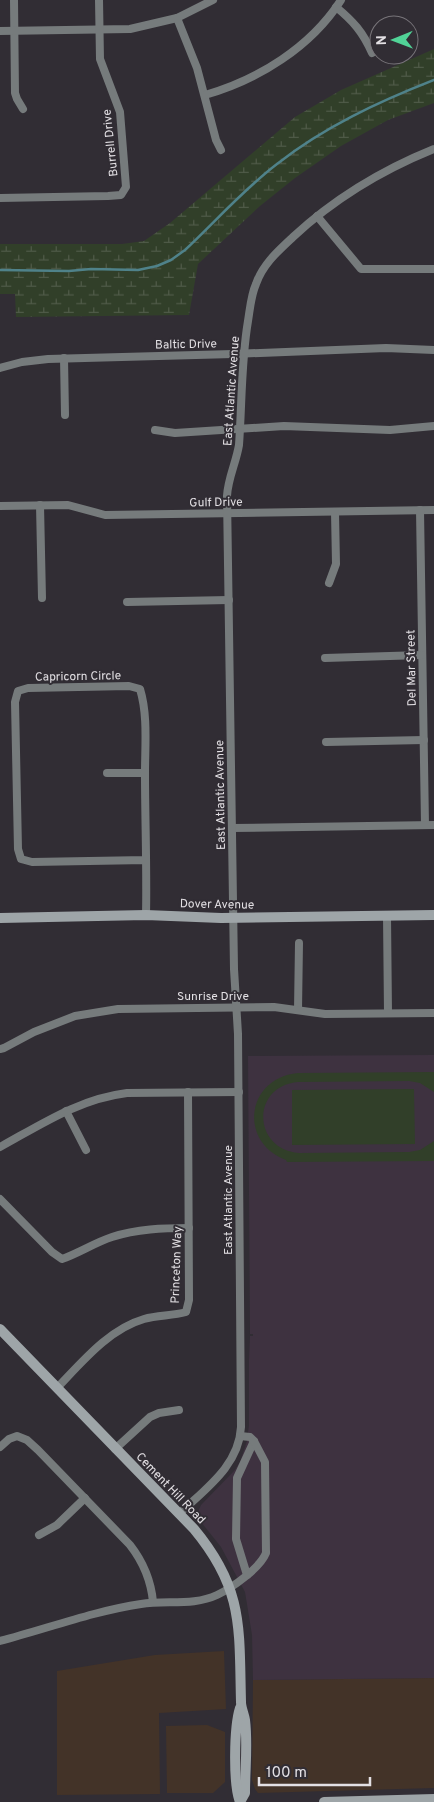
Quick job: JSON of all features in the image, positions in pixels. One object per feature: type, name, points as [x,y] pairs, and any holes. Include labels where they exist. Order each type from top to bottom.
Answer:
[{"type":"street","points":[[14,0],[15,93],[23,109]]},
{"type":"street","points":[[99,0],[99,30]]},
{"type":"street","points":[[0,31],[99,30],[138,27],[177,18],[214,0]]},
{"type":"street","points":[[205,95],[238,84],[278,62],[293,51],[316,29],[338,4],[366,38],[369,46]]},
{"type":"street","points":[[177,18],[197,68],[216,140],[221,150]]},
{"type":"street","name":"Burrell Drive","points":[[0,198],[121,195],[126,187],[120,112],[100,59],[99,30]]},
{"type":"street","name":"East Atlantic Avenue","points":[[179,1514],[226,1468],[233,1459],[240,1436],[239,1092],[232,828],[227,513],[228,484],[237,457],[244,354],[252,296],[262,271],[271,258],[317,216],[368,181],[389,169],[434,149]]},
{"type":"street","points":[[317,216],[360,269],[434,269]]},
{"type":"street","name":"Baltic Drive","points":[[0,368],[35,360],[64,358],[244,354],[386,348],[434,350]]},
{"type":"street","points":[[64,358],[65,415]]},
{"type":"street","points":[[155,430],[175,433],[300,426],[390,430],[434,426]]},
{"type":"street","points":[[40,505],[42,598]]},
{"type":"street","name":"Gulf Drive","points":[[0,506],[68,505],[105,515],[434,510]]},
{"type":"street","name":"Del Mar Street","points":[[420,510],[425,825]]},
{"type":"street","points":[[329,583],[336,564],[335,512]]},
{"type":"street","points":[[127,602],[229,600]]},
{"type":"street","points":[[325,658],[422,656]]},
{"type":"street","name":"Capricorn Circle","points":[[146,860],[32,862],[21,859],[18,849],[15,702],[18,691],[28,688],[129,686],[140,689],[144,701],[146,860],[146,915]]},
{"type":"street","points":[[326,742],[424,740]]},
{"type":"street","points":[[107,773],[145,773]]},
{"type":"street","points":[[232,828],[434,825]]},
{"type":"street","name":"Dover Avenue","points":[[0,918],[146,915],[234,918],[434,915]]},
{"type":"street","points":[[387,916],[388,1014]]},
{"type":"street","points":[[298,1010],[299,943]]},
{"type":"street","name":"Sunrise Drive","points":[[0,1049],[53,1024],[96,1011],[133,1008],[237,1007],[287,1008],[325,1014],[434,1013]]},
{"type":"street","name":"Princeton Way","points":[[57,1388],[115,1332],[129,1324],[145,1319],[186,1312],[189,1300],[188,1092]]},
{"type":"street","points":[[0,1147],[80,1104],[110,1095],[127,1093],[239,1092]]},
{"type":"street","points":[[66,1111],[86,1150]]},
{"type":"street","points":[[0,1199],[52,1252],[62,1259],[93,1245],[131,1232],[152,1229],[189,1228]]},
{"type":"street","name":"Cement Hill Road","points":[[0,1329],[200,1536],[216,1558],[229,1587],[239,1625],[241,1705],[245,1720],[246,1793],[240,1802]]},
{"type":"street","points":[[116,1449],[150,1417],[159,1413],[178,1410]]},
{"type":"street","points":[[0,1447],[9,1439],[17,1436],[27,1440],[85,1498],[130,1545],[138,1556],[150,1579],[153,1602]]},
{"type":"street","points":[[0,1641],[117,1609],[153,1602],[201,1600],[217,1595],[247,1575],[264,1559],[266,1546],[266,1462],[250,1437],[240,1436]]},
{"type":"street","points":[[247,1575],[236,1539],[237,1478],[254,1441]]},
{"type":"street","points":[[39,1535],[57,1525],[85,1498]]},
{"type":"street","points":[[324,1802],[434,1799]]},
{"type":"shaded area","points":[[434,1055],[434,1678],[253,1680],[252,1635],[245,1592],[221,1547],[201,1522],[198,1512],[201,1505],[234,1471],[240,1462],[247,1441],[249,1425],[250,1336],[253,1336],[253,1334],[250,1334],[248,1056]]},
{"type":"shaded area","points":[[224,1651],[226,1709],[159,1713],[160,1794],[57,1795],[57,1671],[155,1655]]},
{"type":"shaded area","points":[[434,1678],[434,1788],[258,1793],[255,1789],[252,1780],[253,1680]]},
{"type":"shaded area","points":[[207,1725],[225,1732],[225,1782],[213,1793],[167,1793],[166,1726]]},
{"type":"green space","points":[[434,49],[434,103],[388,120],[341,146],[295,178],[260,206],[198,264],[189,315],[16,317],[15,294],[0,294],[0,244],[122,244],[144,241],[170,223],[295,117],[341,90],[398,65],[419,65],[419,56]]},
{"type":"green space","points":[[434,1072],[434,1092],[420,1083],[409,1081],[298,1082],[283,1086],[272,1094],[265,1105],[263,1118],[266,1130],[272,1141],[284,1149],[299,1153],[409,1152],[420,1150],[434,1141],[434,1161],[287,1162],[271,1151],[260,1140],[255,1126],[255,1112],[259,1098],[267,1086],[281,1077],[298,1073]]},
{"type":"green space","points":[[414,1089],[415,1144],[292,1145],[292,1090]]},
{"type":"waterway","points":[[0,270],[138,270],[157,266],[171,260],[185,250],[253,184],[313,138],[352,116],[434,80]]}]
